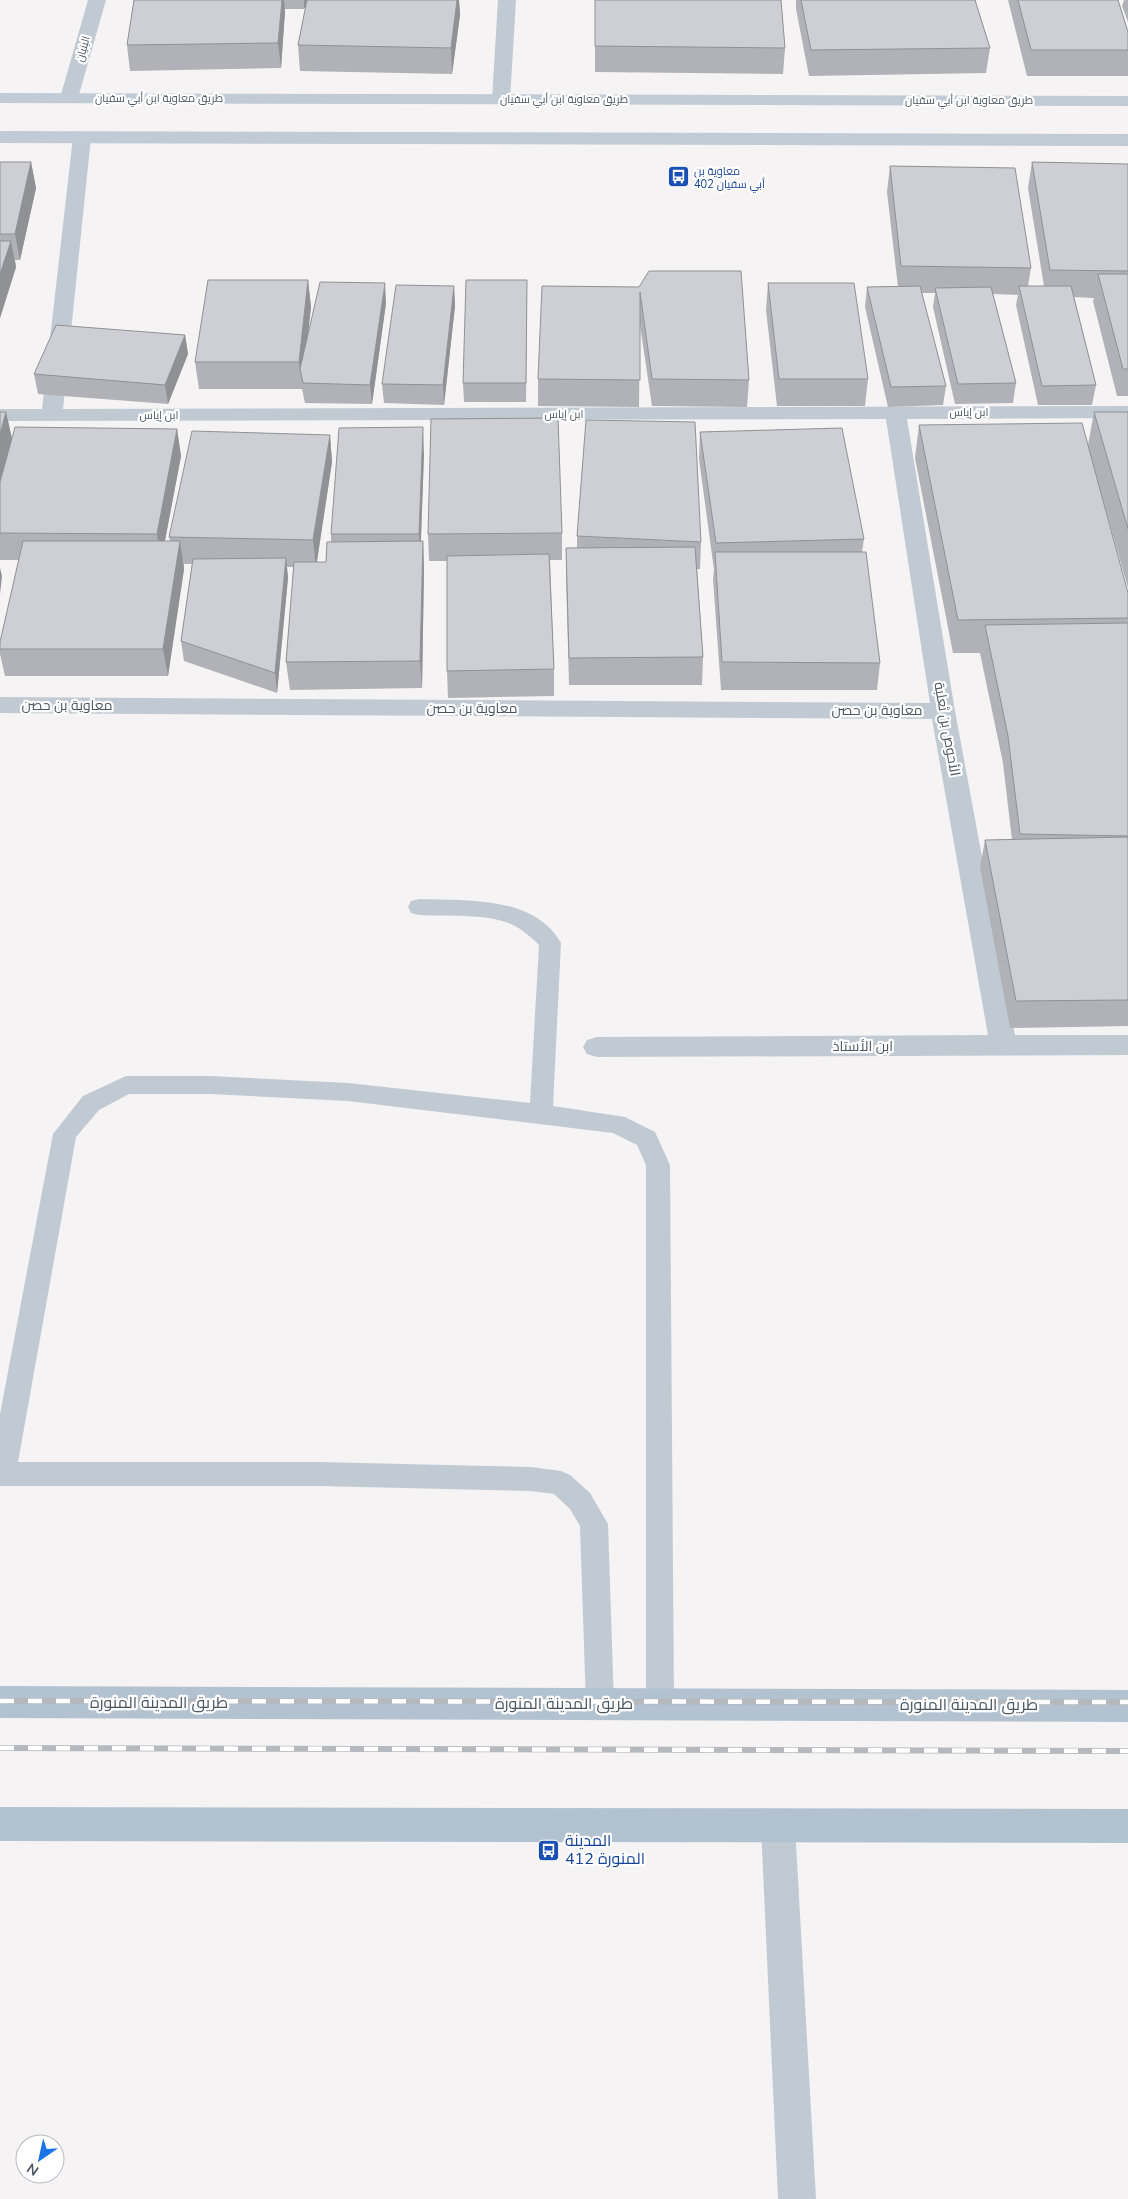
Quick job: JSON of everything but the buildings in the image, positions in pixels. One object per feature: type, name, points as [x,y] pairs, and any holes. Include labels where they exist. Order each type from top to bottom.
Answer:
[{"type":"main road","name":"طريق المدينة المنورة","points":[[0,1702],[1128,1706]]},
{"type":"main road","points":[[0,1824],[1128,1826]]},
{"type":"street","name":"البنيان","points":[[69,98],[98,0]]},
{"type":"street","points":[[501,99],[508,0]]},
{"type":"street","name":"طريق معاوية ابن أبي سفيان","points":[[0,98],[1128,101]]},
{"type":"street","points":[[0,137],[1128,140]]},
{"type":"street","points":[[52,415],[82,137]]},
{"type":"street","name":"الأحوص بن ثعلبة","points":[[895,412],[943,711],[1002,1045]]},
{"type":"street","name":"ابن إياس","points":[[0,416],[1128,412]]},
{"type":"street","name":"معاوية بن حصن","points":[[0,705],[943,711]]},
{"type":"street","name":"ابن الأستاذ","points":[[597,1048],[1128,1045]]},
{"type":"street","points":[[778,1826],[797,2199]]},
{"type":"lane","points":[[419,907],[495,912],[517,918],[535,928],[550,943],[541,1114]]},
{"type":"lane","points":[[600,1705],[594,1524],[580,1501],[561,1483],[531,1479],[318,1474],[1,1474],[65,1134],[91,1103],[126,1085],[210,1085],[348,1092],[617,1124],[646,1139],[658,1164],[660,1705]]},
{"type":"railway","points":[[0,1701],[1128,1702]]},
{"type":"railway","points":[[0,1748],[1128,1751]]},
{"type":"place","name":"معاوية بن أبي سفيان 402","points":[[678,177]]},
{"type":"place","name":"المدينة المنورة 412","points":[[549,1850]]}]
